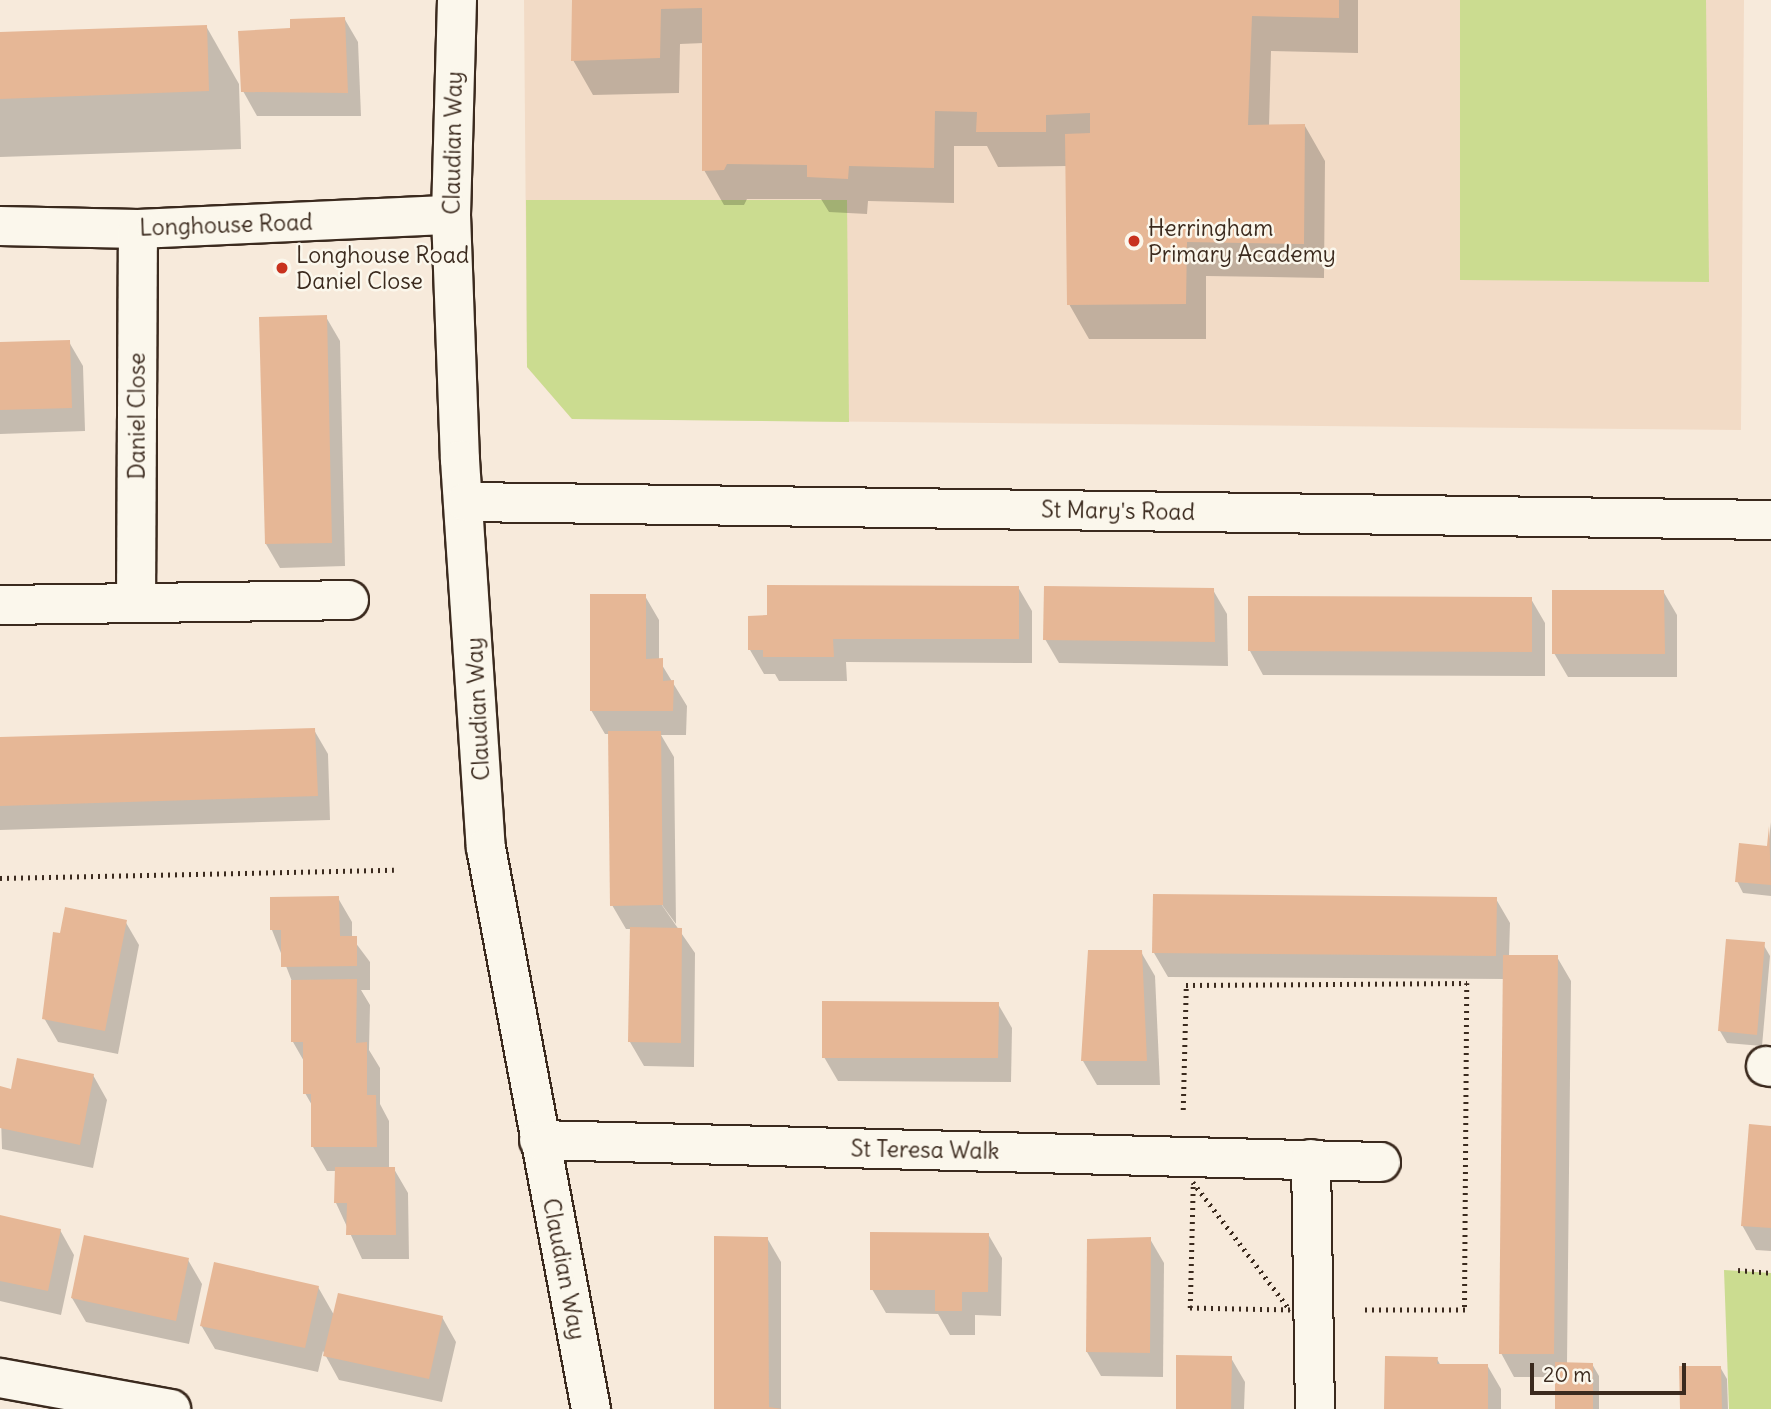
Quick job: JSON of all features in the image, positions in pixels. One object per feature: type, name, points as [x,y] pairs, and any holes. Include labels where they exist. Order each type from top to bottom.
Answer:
[{"type":"street","name":"Claudian Way","points":[[457,0],[451,215],[460,460],[466,502],[486,848],[591,1409]]},
{"type":"street","name":"Longhouse Road","points":[[0,226],[138,229],[451,215]]},
{"type":"street","name":"Daniel Close","points":[[136,603],[138,229]]},
{"type":"street","name":"St Mary's Road","points":[[466,502],[1771,520]]},
{"type":"street","points":[[0,605],[349,600]]},
{"type":"street","name":"St Teresa Walk","points":[[539,1140],[1187,1169],[1311,1159],[1381,1162]]},
{"type":"street","points":[[1311,1159],[1315,1409]]},
{"type":"street","points":[[0,1377],[171,1409]]},
{"type":"path","points":[[0,878],[394,870]]},
{"type":"path","points":[[1187,1169],[1290,1310],[1190,1308],[1187,1169],[1186,985],[1467,983],[1465,1310],[1313,1309]]},
{"type":"path","points":[[1738,1270],[1771,1273]]},
{"type":"shaded area","name":"Herringham Primary Academy","points":[[524,0],[1744,0],[1741,430],[572,419],[527,367]]},
{"type":"green space","points":[[1460,0],[1706,0],[1709,282],[1460,280]]},
{"type":"green space","points":[[526,200],[847,200],[849,422],[572,419],[527,367]]},
{"type":"green space","points":[[1724,1270],[1771,1273],[1771,1409],[1729,1409]]},
{"type":"building","name":"Herringham Primary Academy","points":[[572,0],[1339,0],[1339,18],[1252,16],[1248,125],[1305,124],[1304,244],[1187,242],[1186,304],[1067,305],[1065,134],[1090,133],[1090,113],[1046,115],[1046,132],[976,132],[977,112],[935,111],[934,168],[849,166],[848,179],[807,177],[807,165],[727,164],[724,170],[702,171],[702,8],[661,9],[660,58],[571,61]]},
{"type":"building","points":[[345,17],[348,93],[241,92],[238,31],[290,28],[290,19]]},
{"type":"building","points":[[207,25],[209,91],[0,99],[0,32]]},
{"type":"building","points":[[327,315],[332,543],[265,544],[259,317]]},
{"type":"building","points":[[70,340],[72,408],[0,410],[0,342]]},
{"type":"building","points":[[767,585],[1019,586],[1019,639],[833,639],[834,657],[763,657],[763,650],[748,650],[748,616],[767,615]]},
{"type":"building","points":[[1044,586],[1214,588],[1215,642],[1043,640]]},
{"type":"building","points":[[1552,590],[1664,590],[1665,654],[1552,654]]},
{"type":"building","points":[[590,594],[646,594],[646,659],[663,658],[663,681],[674,680],[673,711],[590,711]]},
{"type":"building","points":[[1248,596],[1532,597],[1532,652],[1248,651]]},
{"type":"building","points":[[315,728],[318,796],[0,806],[0,737]]},
{"type":"building","points":[[608,731],[661,731],[663,905],[610,906]]},
{"type":"building","points":[[1769,826],[1771,885],[1735,882],[1739,843],[1767,846]]},
{"type":"building","points":[[1153,894],[1497,897],[1496,956],[1152,953]]},
{"type":"building","points":[[339,896],[340,936],[357,936],[357,966],[281,967],[281,930],[270,930],[270,897]]},
{"type":"building","points":[[65,907],[127,920],[105,1031],[42,1019],[53,932],[60,933]]},
{"type":"building","points":[[630,927],[682,928],[681,1043],[628,1042]]},
{"type":"building","points":[[1726,939],[1765,942],[1757,1035],[1718,1031]]},
{"type":"building","points":[[1088,950],[1142,950],[1147,1061],[1081,1061]]},
{"type":"building","points":[[1503,955],[1558,955],[1554,1354],[1499,1354]]},
{"type":"building","points":[[357,979],[356,1043],[367,1042],[367,1095],[376,1095],[377,1147],[311,1147],[311,1094],[303,1094],[303,1042],[291,1042],[291,980]]},
{"type":"building","points":[[822,1001],[999,1002],[998,1058],[822,1058]]},
{"type":"building","points":[[17,1058],[94,1074],[80,1145],[0,1128],[0,1086],[11,1089]]},
{"type":"building","points":[[1749,1124],[1771,1126],[1771,1228],[1741,1226]]},
{"type":"building","points":[[335,1167],[395,1167],[396,1235],[346,1235],[347,1203],[334,1203]]},
{"type":"building","points":[[0,1215],[61,1229],[48,1291],[0,1281]]},
{"type":"building","points":[[870,1232],[989,1233],[988,1292],[962,1292],[962,1311],[935,1311],[935,1290],[870,1290]]},
{"type":"building","points":[[84,1235],[189,1258],[176,1321],[71,1298]]},
{"type":"building","points":[[714,1236],[768,1237],[769,1407],[782,1409],[714,1409]]},
{"type":"building","points":[[1151,1237],[1150,1353],[1086,1352],[1087,1239]]},
{"type":"building","points":[[214,1262],[319,1286],[305,1348],[200,1326]]},
{"type":"building","points":[[338,1293],[443,1316],[429,1379],[323,1356]]},
{"type":"building","points":[[1176,1355],[1232,1356],[1231,1409],[1176,1409]]},
{"type":"building","points":[[1385,1356],[1438,1357],[1437,1364],[1488,1364],[1488,1409],[1384,1409]]},
{"type":"building","points":[[1555,1362],[1593,1363],[1593,1409],[1555,1409]]},
{"type":"building","points":[[1679,1366],[1721,1366],[1722,1409],[1680,1409]]},
{"type":"place","name":"Herringham Primary Academy","points":[[1134,241]]},
{"type":"place","name":"Longhouse Road Daniel Close","points":[[282,268]]}]
